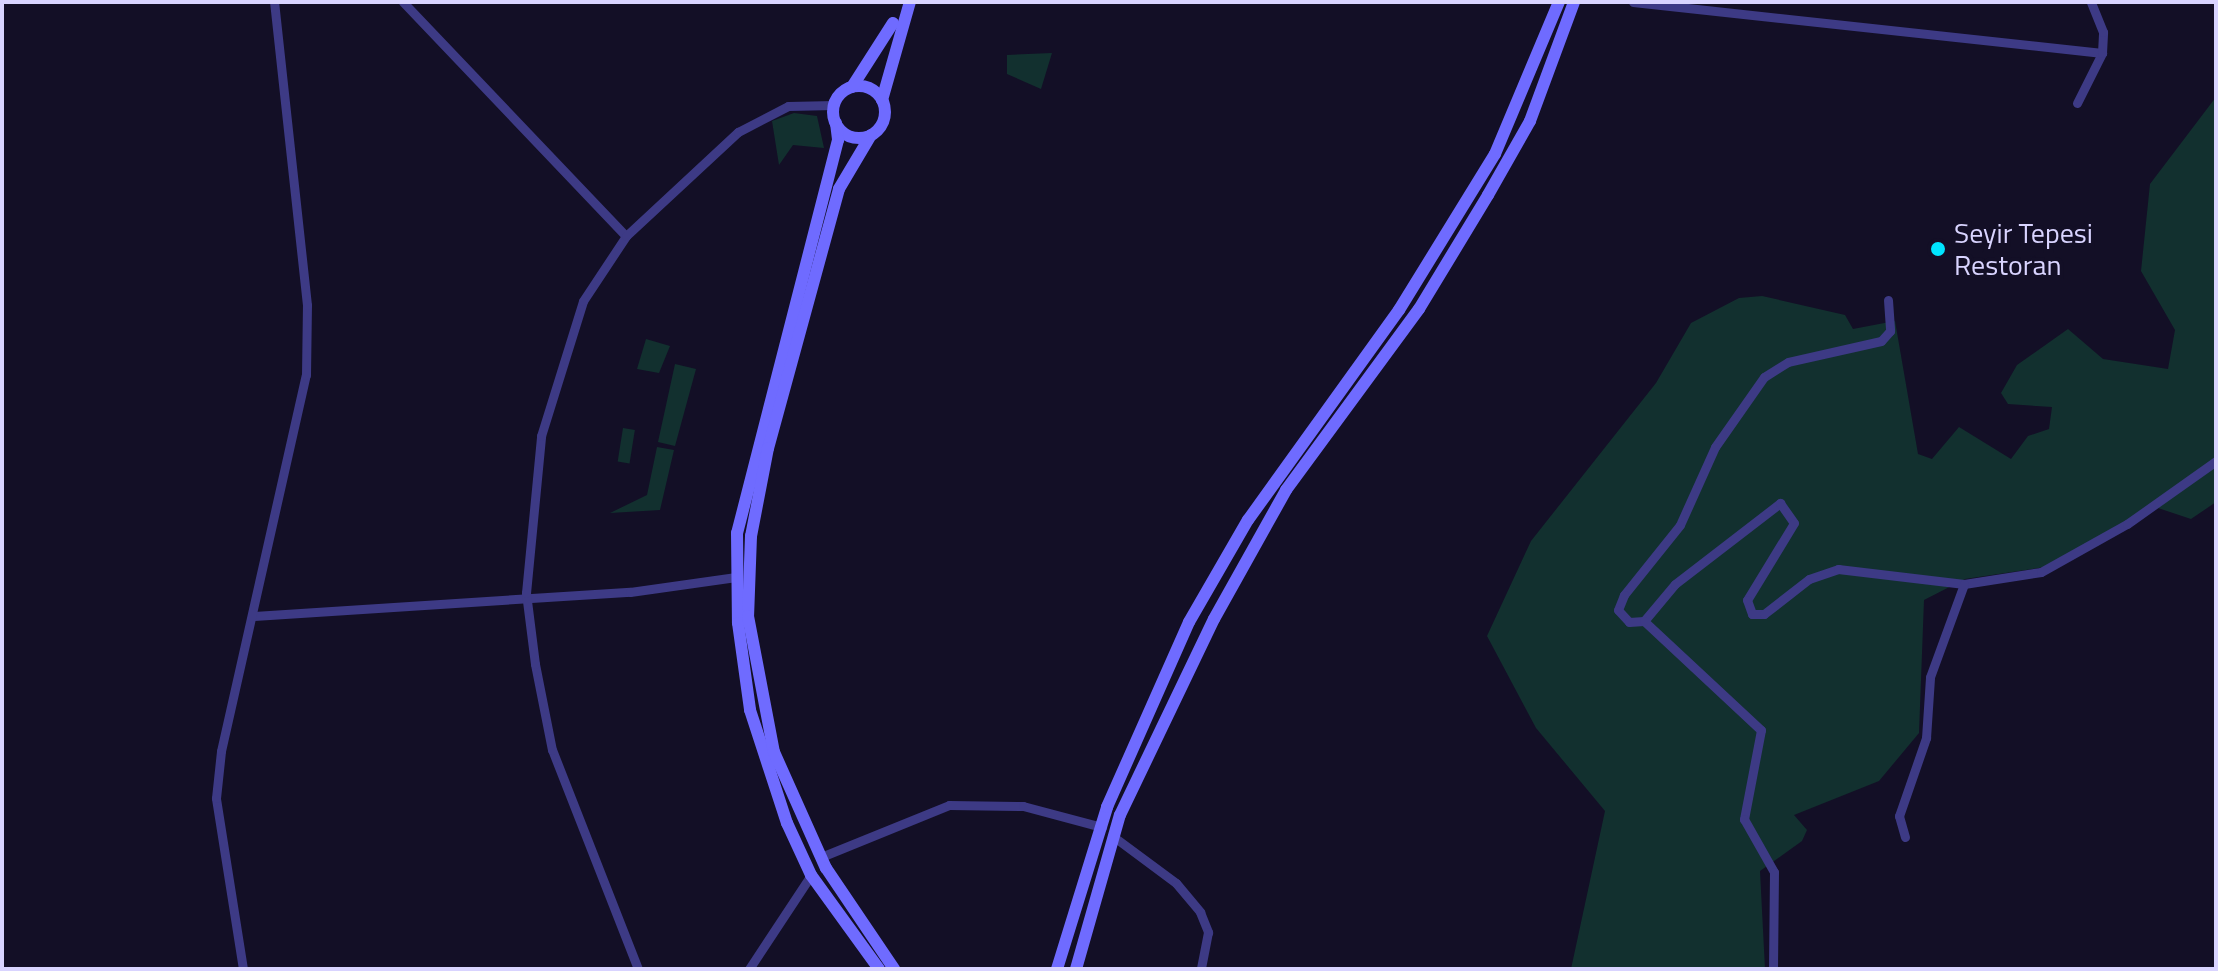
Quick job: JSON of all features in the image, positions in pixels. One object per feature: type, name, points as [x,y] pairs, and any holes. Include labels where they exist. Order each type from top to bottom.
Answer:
[{"type":"street","points":[[243,969],[216,798],[306,375],[307,305],[274,2]]},
{"type":"street","points":[[403,2],[626,236]]},
{"type":"street","points":[[638,969],[552,750],[526,593],[541,436],[565,348],[583,301],[626,236],[738,132],[788,106],[834,105],[882,48],[902,2]]},
{"type":"street","points":[[894,969],[821,857],[774,752],[755,679],[751,536],[768,448],[839,189],[871,135],[882,123],[882,100],[910,2]]},
{"type":"street","points":[[1057,969],[1102,827],[1189,622],[1248,520],[1399,310],[1495,154],[1559,2]]},
{"type":"street","points":[[1076,969],[1114,837],[1164,716],[1286,490],[1419,309],[1530,121],[1574,2]]},
{"type":"street","points":[[1633,2],[2102,53]]},
{"type":"street","points":[[2077,103],[2102,53],[2103,32],[2091,2]]},
{"type":"street","points":[[852,87],[870,88],[882,100]]},
{"type":"street","points":[[834,105],[838,140],[752,462],[736,577],[750,710],[811,875],[879,969]]},
{"type":"street","points":[[836,123],[855,138],[871,135]]},
{"type":"street","points":[[1888,300],[1890,331],[1881,341],[1788,362],[1764,377],[1715,447],[1680,525],[1624,595],[1618,610],[1629,622],[1644,621],[1675,584],[1780,503],[1790,508],[1794,523],[1747,600],[1752,614],[1764,614],[1809,579],[1838,569],[1964,584],[2041,572],[2127,524],[2216,461]]},
{"type":"street","points":[[254,616],[526,593],[630,592],[736,577]]},
{"type":"street","points":[[1905,837],[1899,816],[1926,738],[1930,677],[1964,584]]},
{"type":"street","points":[[1644,621],[1761,730],[1744,819],[1774,872],[1773,969]]},
{"type":"street","points":[[821,857],[949,805],[1023,806],[1102,827]]},
{"type":"street","points":[[1114,837],[1176,883],[1200,912],[1208,932],[1201,969]]},
{"type":"street","points":[[749,969],[811,875]]},
{"type":"green space","points":[[1052,53],[1041,89],[1007,74],[1007,55]]},
{"type":"green space","points":[[2216,97],[2216,502],[2191,519],[2158,508],[2045,567],[1965,579],[1924,600],[1919,733],[1879,781],[1794,815],[1807,830],[1802,841],[1760,871],[1765,969],[1571,969],[1605,811],[1536,728],[1487,636],[1531,541],[1656,383],[1691,323],[1739,298],[1762,296],[1845,315],[1853,329],[1895,321],[1918,454],[1932,459],[1959,427],[2011,459],[2028,436],[2049,429],[2052,407],[2008,404],[2001,393],[2017,365],[2068,329],[2103,359],[2168,369],[2175,330],[2141,271],[2150,184]]},
{"type":"green space","points":[[794,113],[817,116],[824,148],[793,145],[779,165],[772,121]]},
{"type":"green space","points":[[646,339],[670,346],[659,373],[637,369]]},
{"type":"green space","points":[[675,364],[696,369],[675,446],[658,442]]},
{"type":"green space","points":[[623,428],[635,430],[630,463],[618,462]]},
{"type":"green space","points":[[657,447],[674,450],[660,510],[610,513],[647,495]]},
{"type":"place","name":"Seyir Tepesi Restoran","points":[[1938,249]]}]
